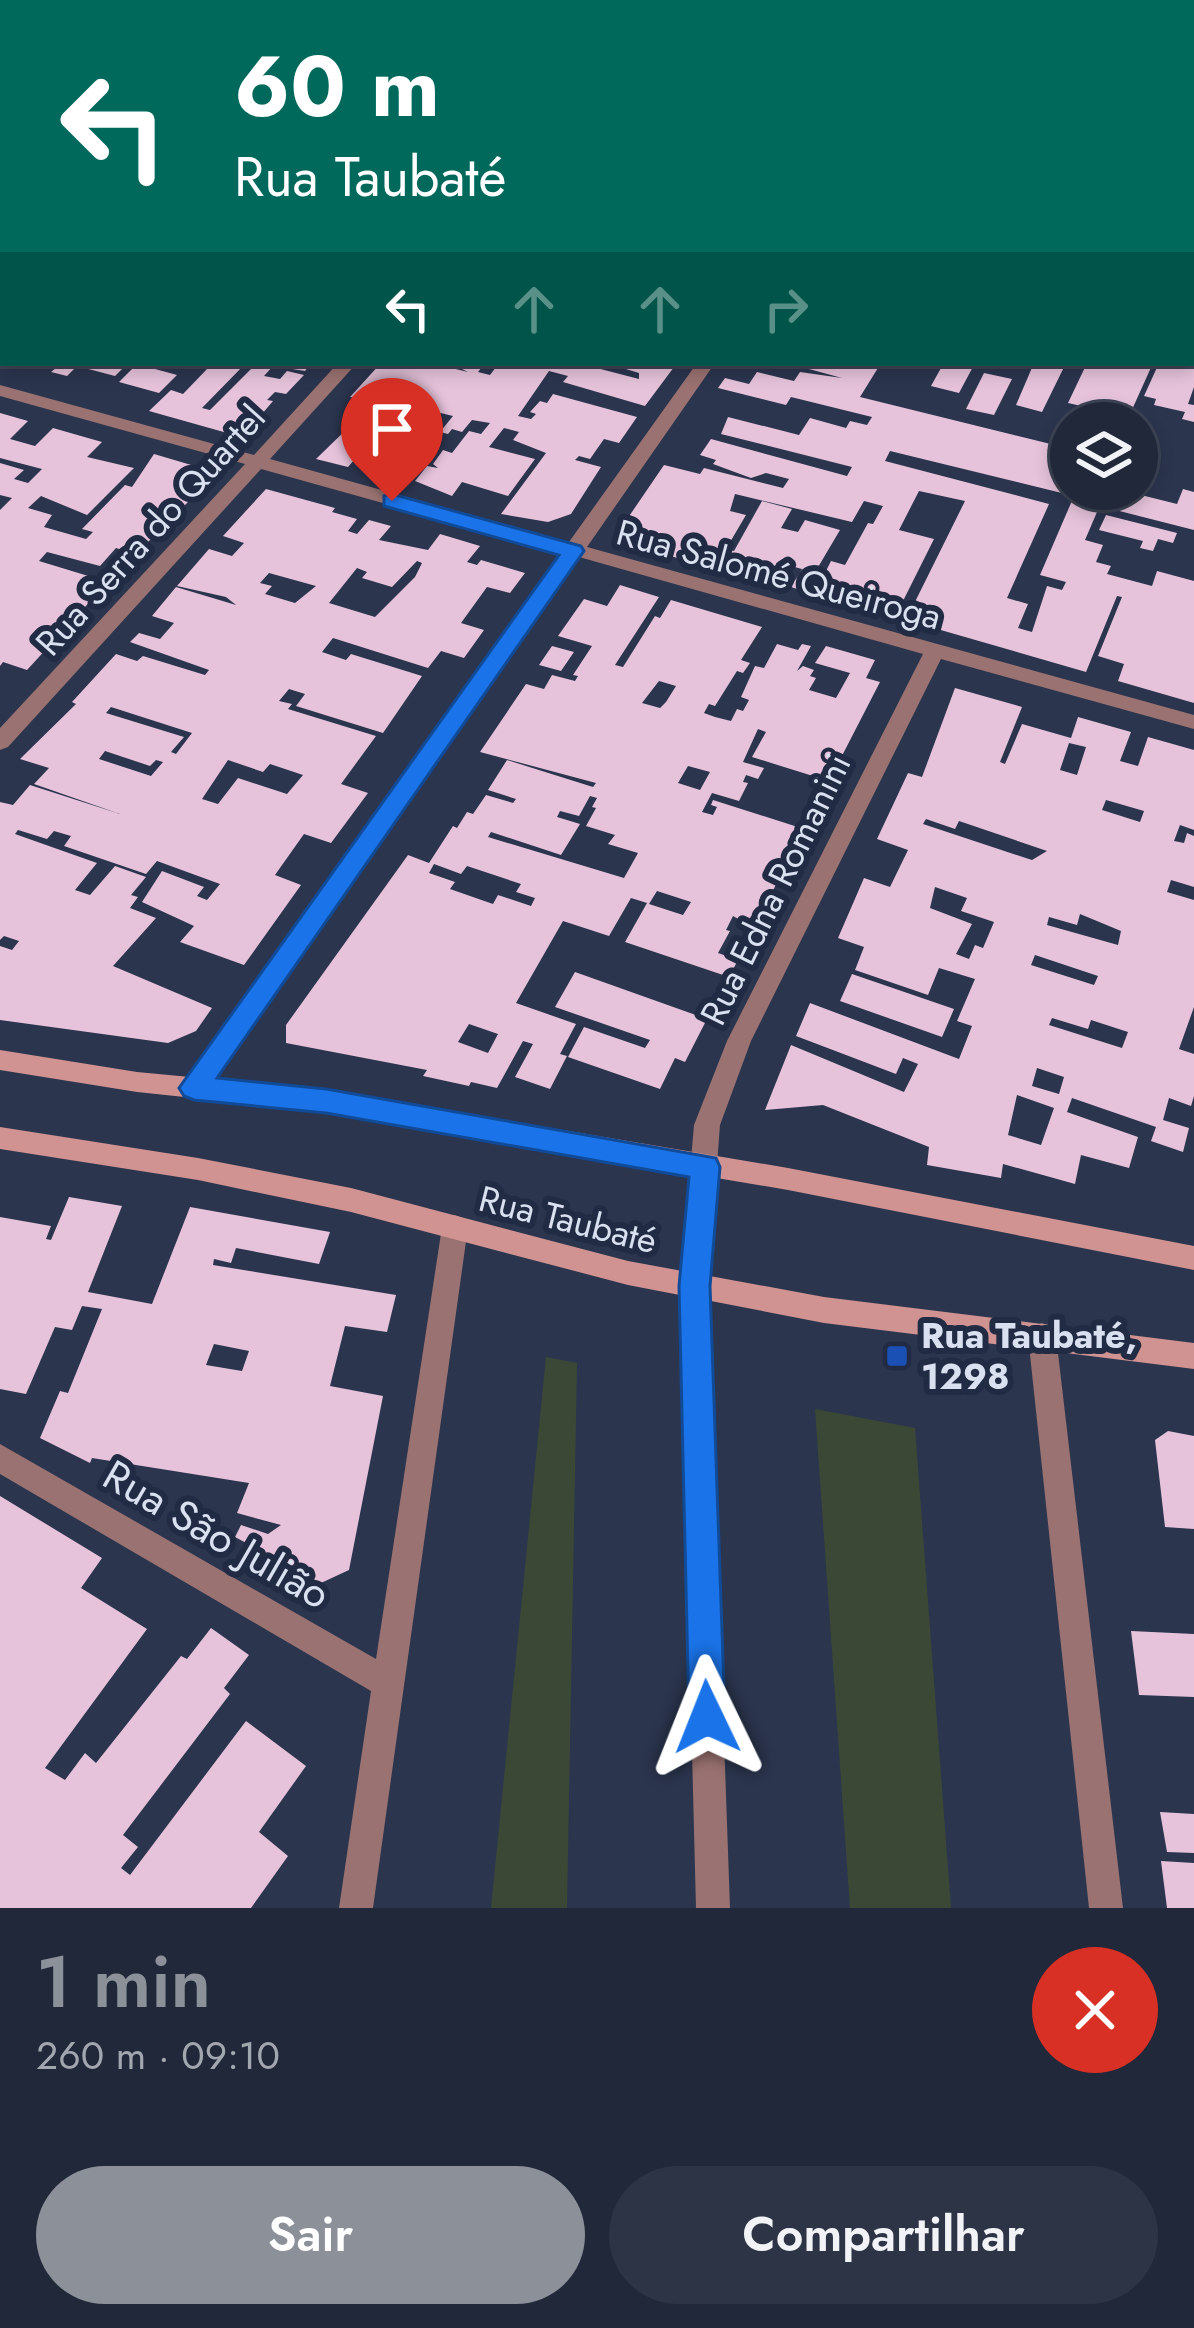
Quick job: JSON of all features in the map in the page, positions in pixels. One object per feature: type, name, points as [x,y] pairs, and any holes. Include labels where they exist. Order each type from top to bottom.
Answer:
[{"type":"main road","name":"Rua Taubaté","points":[[0,1060],[326,1101],[1194,1258]]},
{"type":"main road","name":"Rua Taubaté","points":[[0,1138],[198,1169],[351,1200],[694,1286],[824,1310],[1194,1356]]},
{"type":"street","name":"Rua Serra do Quartel","points":[[0,742],[345,366]]},
{"type":"street","points":[[194,1088],[704,366]]},
{"type":"street","name":"Rua Salomé Queiroga","points":[[0,391],[1194,722]]},
{"type":"street","name":"Rua Edna Romanini","points":[[712,1908],[694,1286],[706,1125],[739,1041],[935,651]]},
{"type":"street","points":[[356,1908],[455,1228]]},
{"type":"street","points":[[1042,1336],[1106,1908]]},
{"type":"street","name":"Rua São Julião","points":[[0,1458],[391,1685]]},
{"type":"green space","points":[[546,1357],[577,1363],[567,1908],[491,1908]]},
{"type":"green space","points":[[815,1409],[915,1428],[951,1908],[850,1908]]},
{"type":"building","points":[[58,366],[77,366],[67,376],[51,372]]},
{"type":"building","points":[[77,366],[125,366],[115,376]]},
{"type":"building","points":[[135,366],[177,375],[159,393],[119,382]]},
{"type":"building","points":[[203,366],[243,366],[202,408],[210,410],[254,366],[273,366],[264,376],[280,379],[287,371],[304,375],[286,394],[275,392],[267,400],[273,401],[262,414],[266,415],[245,438],[149,411],[171,390],[183,394],[208,368]]},
{"type":"building","points":[[378,366],[443,366],[468,372],[456,366],[483,366],[478,372],[490,375],[497,366],[589,366],[639,379],[639,373],[616,366],[675,366],[645,406],[563,382],[568,376],[549,371],[518,416],[531,419],[536,414],[530,412],[553,394],[637,417],[619,443],[604,439],[590,459],[579,456],[575,460],[601,467],[571,514],[548,522],[501,514],[546,453],[513,440],[519,432],[504,428],[489,447],[535,459],[508,496],[462,482],[452,496],[415,481],[427,466],[438,468],[433,464],[443,450],[452,453],[469,431],[481,434],[490,423],[472,420],[462,432],[452,429],[448,434],[440,432],[453,416],[403,404],[348,467],[316,459],[352,424],[342,421],[358,398],[350,397]]},
{"type":"building","points":[[798,366],[879,366],[860,397],[1050,444],[1050,490],[890,451],[885,461],[1049,504],[1007,598],[1028,604],[1018,628],[1032,632],[1047,586],[1062,590],[1066,582],[1040,575],[1068,510],[1097,512],[1085,540],[1103,545],[1096,562],[1111,566],[1107,574],[1152,586],[1157,571],[1194,581],[1194,703],[1118,681],[1124,664],[1098,656],[1122,597],[1117,596],[1086,672],[906,620],[965,501],[919,491],[899,530],[934,539],[902,603],[891,600],[884,614],[863,608],[871,592],[822,579],[831,561],[845,565],[883,506],[864,501],[852,522],[735,494],[730,511],[746,515],[726,549],[734,551],[762,501],[792,509],[781,528],[798,532],[805,520],[840,530],[814,574],[822,576],[813,594],[791,587],[802,569],[780,563],[768,582],[629,545],[619,531],[664,465],[700,474],[704,468],[783,488],[789,479],[766,473],[751,478],[713,464],[716,460],[700,455],[711,439],[847,476],[852,467],[721,434],[728,417],[799,435],[810,418],[846,428],[850,421],[867,425],[872,417],[791,397],[786,405],[718,388],[725,378],[749,384],[757,372],[794,381],[800,372],[842,378]]},
{"type":"building","points":[[973,366],[959,393],[931,386],[941,368],[936,367]]},
{"type":"building","points":[[1033,366],[1065,366],[1042,412],[1016,405]]},
{"type":"building","points":[[1086,366],[1152,366],[1135,402],[1068,402]]},
{"type":"building","points":[[1158,366],[1194,366],[1188,404],[1194,405],[1194,422],[1182,419],[1185,412],[1158,406],[1156,399],[1144,396]]},
{"type":"building","points":[[984,373],[1012,379],[994,415],[966,409]]},
{"type":"building","points":[[412,411],[442,419],[428,436],[435,438],[430,444],[423,442],[404,465],[373,457]]},
{"type":"building","points":[[0,413],[28,421],[10,439],[35,446],[53,428],[102,442],[87,457],[134,468],[87,515],[41,496],[28,508],[52,515],[44,527],[86,539],[93,532],[82,529],[125,485],[132,487],[154,454],[198,467],[207,483],[136,554],[116,548],[100,566],[47,552],[39,561],[108,582],[27,670],[3,662],[0,666],[0,510],[12,498],[0,495],[0,463],[24,470],[14,479],[28,483],[42,469],[0,458]]},
{"type":"building","points":[[266,489],[335,508],[332,512],[357,519],[348,531],[357,534],[369,520],[391,526],[379,540],[428,550],[440,534],[480,546],[467,562],[477,565],[481,560],[525,573],[510,593],[487,587],[461,623],[484,630],[464,658],[441,651],[428,668],[333,638],[322,652],[346,660],[351,654],[422,676],[383,733],[296,706],[305,694],[289,689],[279,701],[292,704],[288,709],[376,736],[341,784],[368,793],[331,843],[304,834],[275,875],[301,885],[244,965],[180,942],[194,926],[142,902],[162,871],[204,887],[197,896],[207,900],[220,884],[157,861],[146,874],[64,846],[71,836],[54,831],[47,839],[18,830],[15,834],[97,863],[75,890],[90,895],[115,866],[146,877],[131,895],[138,897],[130,908],[156,918],[113,966],[212,1008],[196,1031],[168,1043],[0,1020],[0,946],[12,950],[19,941],[4,936],[0,940],[0,802],[13,805],[30,785],[120,814],[34,784],[49,768],[20,759],[76,704],[72,702],[116,654],[137,661],[143,656],[205,675],[209,670],[130,642],[139,633],[160,639],[174,623],[152,616],[176,587],[236,605],[226,597],[177,586],[209,549],[232,556],[244,543],[223,536]],"holes":[[[417,561],[422,563],[415,577],[375,617],[329,603],[357,568],[367,572],[362,578],[392,587]],[[269,573],[316,586],[295,603],[265,594],[272,586],[260,583]],[[111,707],[192,733],[176,754],[171,752],[184,737],[106,713]],[[105,751],[150,766],[156,760],[163,762],[151,776],[99,759]],[[228,760],[263,772],[270,764],[303,775],[287,794],[238,778],[218,804],[202,799]]]},
{"type":"building","points":[[1183,489],[1194,492],[1194,530],[1115,510],[1158,510],[1158,499],[1177,504]]},
{"type":"building","points":[[1106,515],[1177,533],[1173,543],[1158,539],[1153,551],[1140,548],[1143,541],[1099,530]]},
{"type":"building","points":[[620,585],[659,597],[615,665],[623,667],[655,616],[660,618],[671,600],[762,627],[741,660],[750,663],[743,673],[737,671],[715,706],[709,704],[704,713],[731,721],[749,700],[741,697],[755,666],[764,668],[777,644],[798,650],[802,644],[811,646],[797,671],[803,666],[814,670],[810,676],[816,678],[809,690],[836,698],[850,673],[815,663],[826,646],[875,660],[866,678],[880,682],[829,781],[752,757],[766,732],[758,729],[743,762],[764,768],[758,779],[746,775],[743,782],[748,783],[739,801],[712,793],[702,812],[713,815],[717,807],[711,805],[713,800],[804,829],[754,928],[733,916],[718,953],[738,960],[729,977],[625,942],[647,903],[631,898],[609,936],[563,921],[516,1003],[576,1024],[560,1054],[567,1056],[550,1089],[515,1077],[533,1044],[523,1041],[497,1088],[471,1082],[469,1086],[423,1076],[427,1070],[286,1043],[286,1025],[408,855],[429,863],[453,826],[457,828],[467,812],[473,814],[486,795],[513,803],[516,799],[488,790],[507,760],[593,787],[596,783],[480,752],[526,684],[544,689],[552,675],[575,681],[578,676],[573,675],[592,646],[558,636],[584,599],[607,606]],"holes":[[[659,681],[676,686],[660,708],[642,703]],[[688,766],[710,772],[700,790],[678,783]],[[590,796],[597,798],[586,826],[615,835],[608,844],[638,853],[624,878],[488,837],[491,832],[561,855],[580,824],[557,817],[560,811],[579,816]],[[434,864],[461,874],[467,866],[521,884],[516,892],[535,898],[531,906],[498,895],[493,904],[450,889],[455,882],[429,873]],[[657,891],[691,902],[683,915],[649,904]],[[469,1024],[498,1034],[488,1053],[458,1042]]]},
{"type":"building","points":[[552,646],[574,652],[561,671],[539,665]]},
{"type":"building","points":[[955,688],[1022,707],[1000,762],[1005,764],[1022,724],[1071,738],[1078,717],[1131,732],[1120,761],[1138,766],[1148,737],[1194,750],[1194,830],[1180,825],[1174,841],[1184,843],[1187,833],[1194,836],[1194,887],[1171,880],[1167,892],[1194,900],[1194,1007],[1179,1049],[1194,1054],[1194,1096],[1191,1106],[1169,1098],[1163,1120],[1189,1128],[1183,1152],[1151,1141],[1156,1127],[1072,1098],[1067,1112],[1138,1137],[1129,1168],[1081,1155],[1075,1184],[1003,1164],[1001,1178],[927,1165],[929,1147],[823,1105],[765,1110],[791,1045],[904,1092],[918,1064],[903,1058],[896,1074],[796,1036],[810,1003],[959,1059],[972,1026],[957,1021],[975,979],[939,968],[928,995],[855,970],[864,947],[838,938],[864,878],[890,887],[908,850],[877,839],[908,773],[922,777]],"holes":[[[1069,743],[1086,747],[1077,775],[1060,770]],[[1106,800],[1144,811],[1140,822],[1102,810]],[[926,819],[955,829],[959,821],[1047,851],[1032,860],[923,824]],[[935,887],[967,898],[961,911],[994,922],[983,948],[975,945],[969,959],[956,954],[972,924],[930,908]],[[1080,914],[1121,931],[1118,945],[1047,925],[1049,917],[1077,925]],[[1035,955],[1098,976],[1094,985],[1031,965]],[[1052,1018],[1088,1029],[1091,1020],[1128,1032],[1122,1048],[1049,1025]],[[1037,1068],[1064,1077],[1059,1094],[1032,1086]],[[1017,1095],[1054,1108],[1041,1145],[1008,1135]]]},
{"type":"building","points":[[575,972],[707,1019],[685,1062],[675,1058],[660,1089],[568,1057],[584,1027],[645,1048],[650,1040],[555,1007]]},
{"type":"building","points":[[852,974],[954,1009],[942,1037],[840,1001]]},
{"type":"building","points":[[69,1197],[122,1206],[88,1292],[152,1304],[190,1207],[330,1232],[319,1264],[236,1248],[231,1263],[214,1259],[213,1265],[396,1295],[387,1332],[345,1326],[330,1386],[383,1396],[349,1570],[321,1583],[235,1537],[241,1525],[268,1534],[281,1525],[237,1513],[249,1483],[92,1458],[90,1463],[40,1438],[60,1391],[68,1393],[102,1309],[82,1306],[72,1330],[55,1327],[26,1394],[0,1389],[0,1217],[51,1226],[46,1239],[51,1240]],"holes":[[[214,1344],[249,1351],[242,1371],[206,1365]]]},
{"type":"building","points":[[1168,1431],[1194,1436],[1194,1529],[1165,1527],[1155,1440]]},
{"type":"building","points":[[0,1496],[102,1558],[81,1588],[147,1629],[45,1768],[65,1780],[85,1753],[96,1763],[181,1656],[187,1659],[211,1628],[249,1655],[224,1688],[230,1694],[123,1835],[138,1847],[121,1868],[130,1875],[246,1721],[306,1766],[259,1832],[288,1856],[251,1908],[0,1908]]},
{"type":"building","points":[[1131,1631],[1194,1634],[1194,1697],[1139,1695]]},
{"type":"building","points":[[1160,1812],[1194,1814],[1194,1853],[1167,1852]]},
{"type":"building","points":[[1161,1861],[1194,1863],[1194,1908],[1167,1908]]},
{"type":"place","name":"Rua Taubaté, 1298","points":[[897,1356]]},
{"type":"route","points":[[392,501],[573,551],[194,1088],[326,1101],[705,1167],[694,1286],[707,1717]]}]
